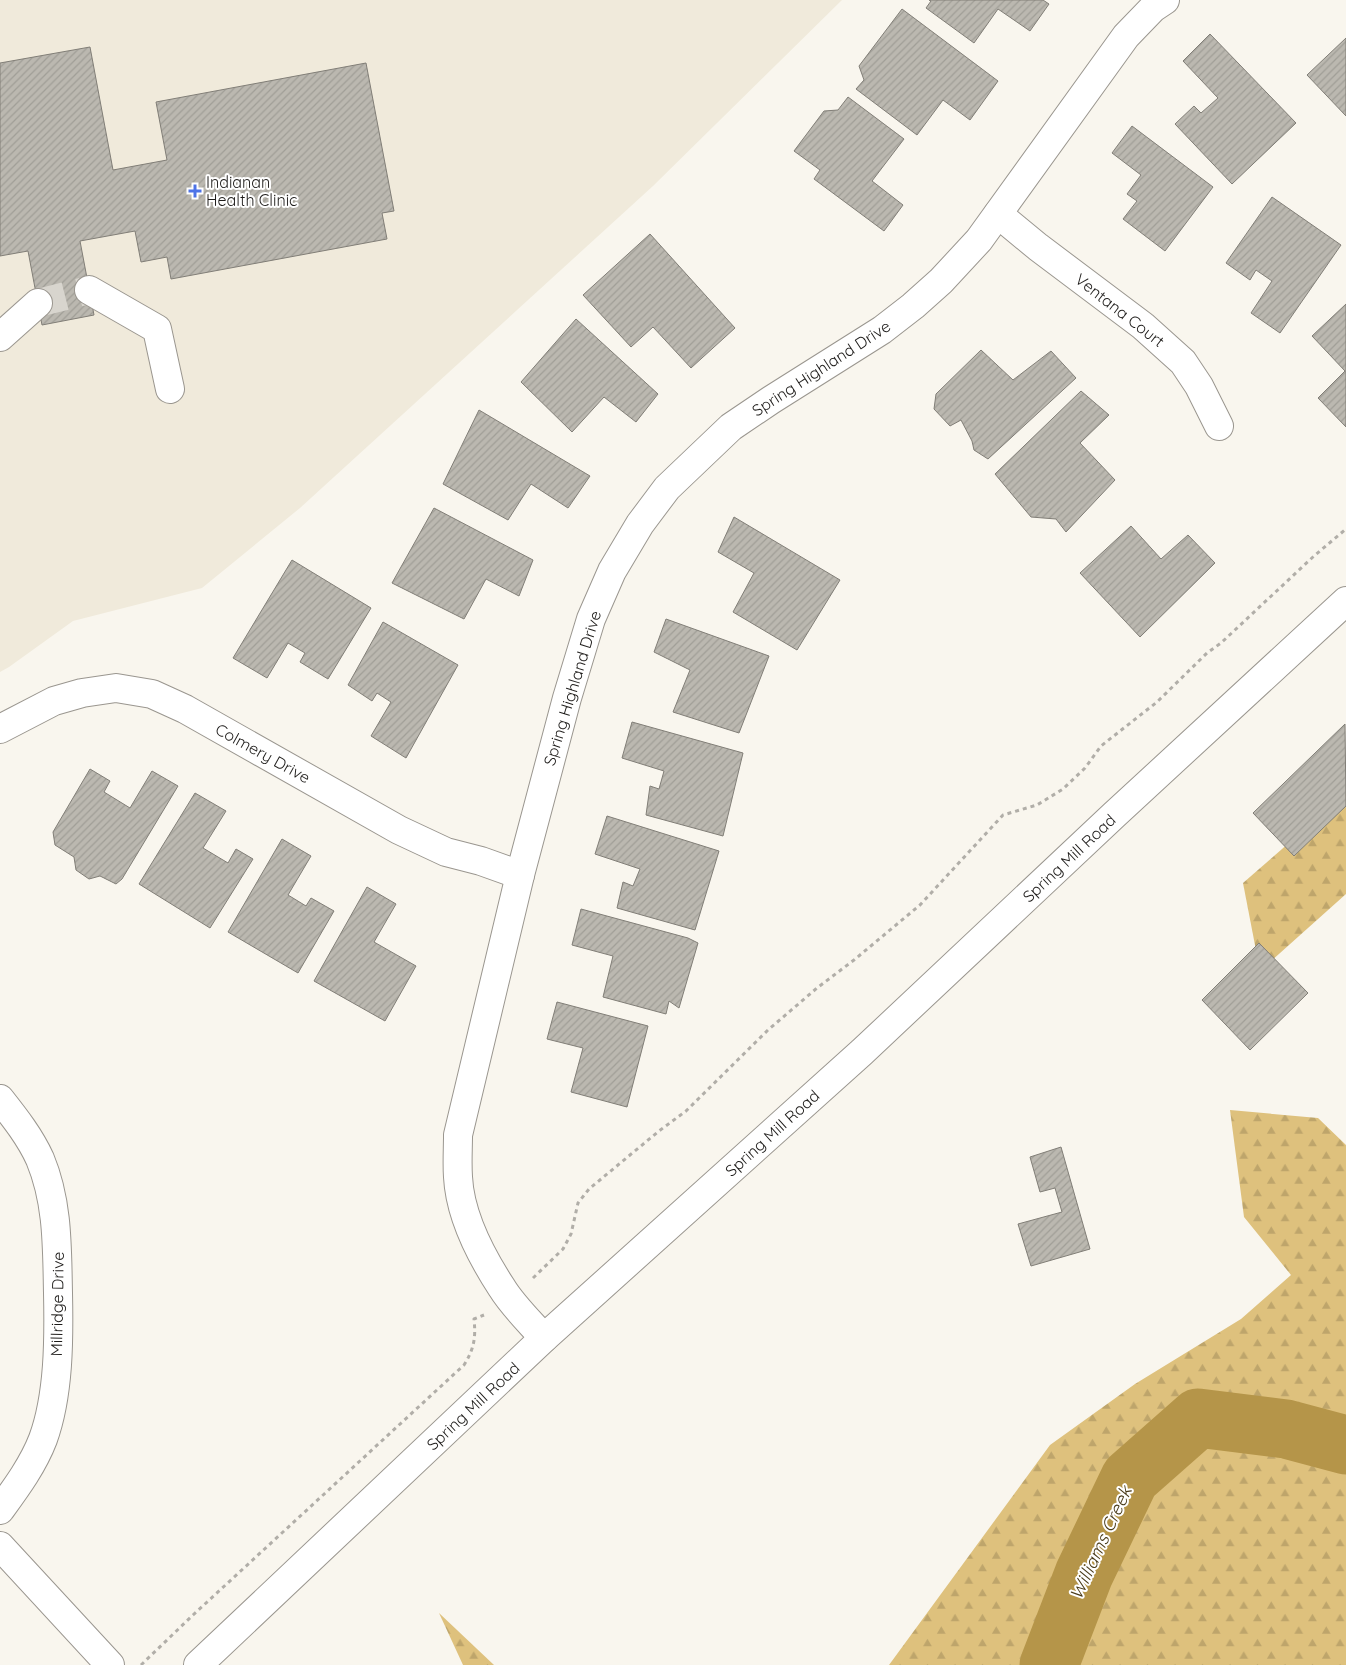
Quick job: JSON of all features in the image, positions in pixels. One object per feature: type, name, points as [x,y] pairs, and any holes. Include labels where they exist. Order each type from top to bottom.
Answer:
[{"type":"street","name":"Spring Highland Drive","points":[[544,1338],[503,1290],[472,1233],[462,1201],[458,1178],[458,1135],[520,876],[567,698],[591,619],[612,571],[640,524],[667,488],[731,428],[771,400],[882,330],[941,281],[979,240],[1126,36],[1153,8],[1165,0]]},
{"type":"street","name":"Ventana Court","points":[[998,214],[1038,247],[1143,326],[1183,362],[1199,386],[1219,426]]},
{"type":"street","points":[[89,290],[157,329],[170,389]]},
{"type":"street","points":[[0,338],[38,303]]},
{"type":"street","name":"Spring Mill Road","points":[[198,1665],[544,1338],[862,1052],[1114,815],[1346,601]]},
{"type":"street","name":"Colmery Drive","points":[[0,729],[54,701],[82,693],[116,688],[152,694],[185,709],[399,830],[446,852],[481,861],[520,876]]},
{"type":"street","name":"Millridge Drive","points":[[0,1099],[23,1128],[36,1151],[51,1192],[57,1229],[58,1331],[53,1397],[43,1439],[21,1481],[0,1510]]},
{"type":"street","points":[[0,1546],[110,1665]]},
{"type":"path","points":[[141,1665],[192,1615],[464,1365],[475,1345],[474,1319],[489,1313],[510,1297],[564,1249],[571,1234],[578,1203],[589,1190],[659,1130],[686,1111],[768,1030],[920,904],[1004,815],[1036,805],[1074,779],[1102,746],[1158,702],[1207,653],[1346,529]]},
{"type":"shaded area","points":[[0,0],[842,0],[653,186],[300,508],[202,588],[73,621],[0,672]]},
{"type":"green space","points":[[1346,793],[1346,894],[1260,971],[1243,883]]},
{"type":"green space","points":[[1230,1110],[1318,1118],[1346,1145],[1346,1665],[889,1665],[1050,1445],[1135,1384],[1241,1319],[1291,1275],[1244,1217]]},
{"type":"green space","points":[[439,1613],[494,1665],[463,1665]]},
{"type":"building","points":[[929,0],[1043,0],[1049,4],[1030,31],[998,9],[974,43],[926,8],[931,1]]},
{"type":"building","points":[[902,9],[998,81],[970,120],[943,100],[917,135],[856,89],[864,80],[859,66]]},
{"type":"building","points":[[1210,34],[1296,123],[1232,184],[1175,124],[1194,106],[1201,113],[1218,98],[1183,61]]},
{"type":"building","points":[[1346,38],[1346,116],[1307,75]]},
{"type":"building","name":"Indianan Health Clinic","points":[[90,47],[113,170],[167,160],[156,102],[366,63],[394,211],[382,213],[387,239],[171,279],[167,257],[141,262],[135,231],[80,241],[94,315],[42,325],[28,251],[0,256],[0,63]]},
{"type":"building","points":[[848,97],[904,139],[872,181],[903,205],[884,231],[814,179],[820,170],[794,151],[824,111],[838,110]]},
{"type":"building","points":[[1132,126],[1213,187],[1165,251],[1123,219],[1137,201],[1127,194],[1141,175],[1112,153]]},
{"type":"building","points":[[1272,197],[1341,245],[1280,333],[1251,313],[1272,281],[1256,270],[1250,280],[1226,263]]},
{"type":"building","points":[[650,234],[735,328],[691,368],[653,327],[631,347],[583,295]]},
{"type":"building","points":[[1346,304],[1346,427],[1318,398],[1345,371],[1312,336]]},
{"type":"building","points":[[576,319],[658,394],[636,422],[604,397],[572,432],[521,382]]},
{"type":"building","points":[[981,350],[1013,380],[1051,351],[1076,378],[988,459],[974,450],[972,441],[961,420],[950,426],[934,409],[936,394]]},
{"type":"building","points":[[1081,391],[1109,415],[1080,443],[1115,480],[1066,532],[1056,519],[1031,517],[995,474]]},
{"type":"building","points":[[479,410],[590,476],[568,508],[531,484],[508,520],[443,484]]},
{"type":"building","points":[[434,508],[533,560],[519,596],[486,579],[464,619],[392,583]]},
{"type":"building","points":[[734,517],[840,580],[797,650],[733,612],[754,573],[718,552]]},
{"type":"building","points":[[1131,526],[1161,559],[1188,535],[1215,563],[1140,637],[1080,573]]},
{"type":"building","points":[[292,560],[371,608],[328,679],[300,662],[305,653],[288,643],[267,678],[233,658]]},
{"type":"building","points":[[666,619],[769,656],[739,733],[673,712],[690,670],[654,652]]},
{"type":"building","points":[[383,622],[458,665],[406,758],[371,736],[391,702],[377,693],[372,701],[348,685]]},
{"type":"building","points":[[632,722],[743,753],[723,836],[646,815],[650,786],[659,789],[664,771],[622,758]]},
{"type":"building","points":[[1345,724],[1346,806],[1294,856],[1253,813]]},
{"type":"building","points":[[90,769],[110,781],[104,792],[130,808],[152,771],[178,786],[122,879],[116,884],[100,876],[89,879],[76,870],[74,857],[55,845],[53,832]]},
{"type":"building","points":[[195,793],[226,811],[203,848],[228,863],[236,849],[253,859],[210,928],[139,884]]},
{"type":"building","points":[[607,816],[719,851],[695,930],[617,908],[623,882],[633,886],[640,869],[595,854]]},
{"type":"building","points":[[282,839],[311,856],[288,895],[306,906],[311,898],[334,911],[298,973],[228,932]]},
{"type":"building","points":[[367,887],[396,904],[374,942],[416,966],[385,1021],[314,981]]},
{"type":"building","points":[[581,909],[688,938],[698,943],[679,1008],[669,1001],[666,1014],[603,997],[613,956],[572,945]]},
{"type":"building","points":[[1259,943],[1308,993],[1250,1050],[1202,1000]]},
{"type":"building","points":[[557,1002],[648,1026],[627,1107],[571,1092],[583,1048],[547,1039]]},
{"type":"building","points":[[1061,1147],[1090,1249],[1031,1266],[1018,1224],[1062,1212],[1055,1188],[1040,1192],[1030,1157]]},
{"type":"waterway","name":"Williams Creek","points":[[1049,1665],[1084,1574],[1130,1478],[1198,1418],[1286,1429],[1346,1445]]},
{"type":"tunnel","points":[[38,303],[89,290]]},
{"type":"place","name":"Indianan Health Clinic","points":[[195,191]]}]
